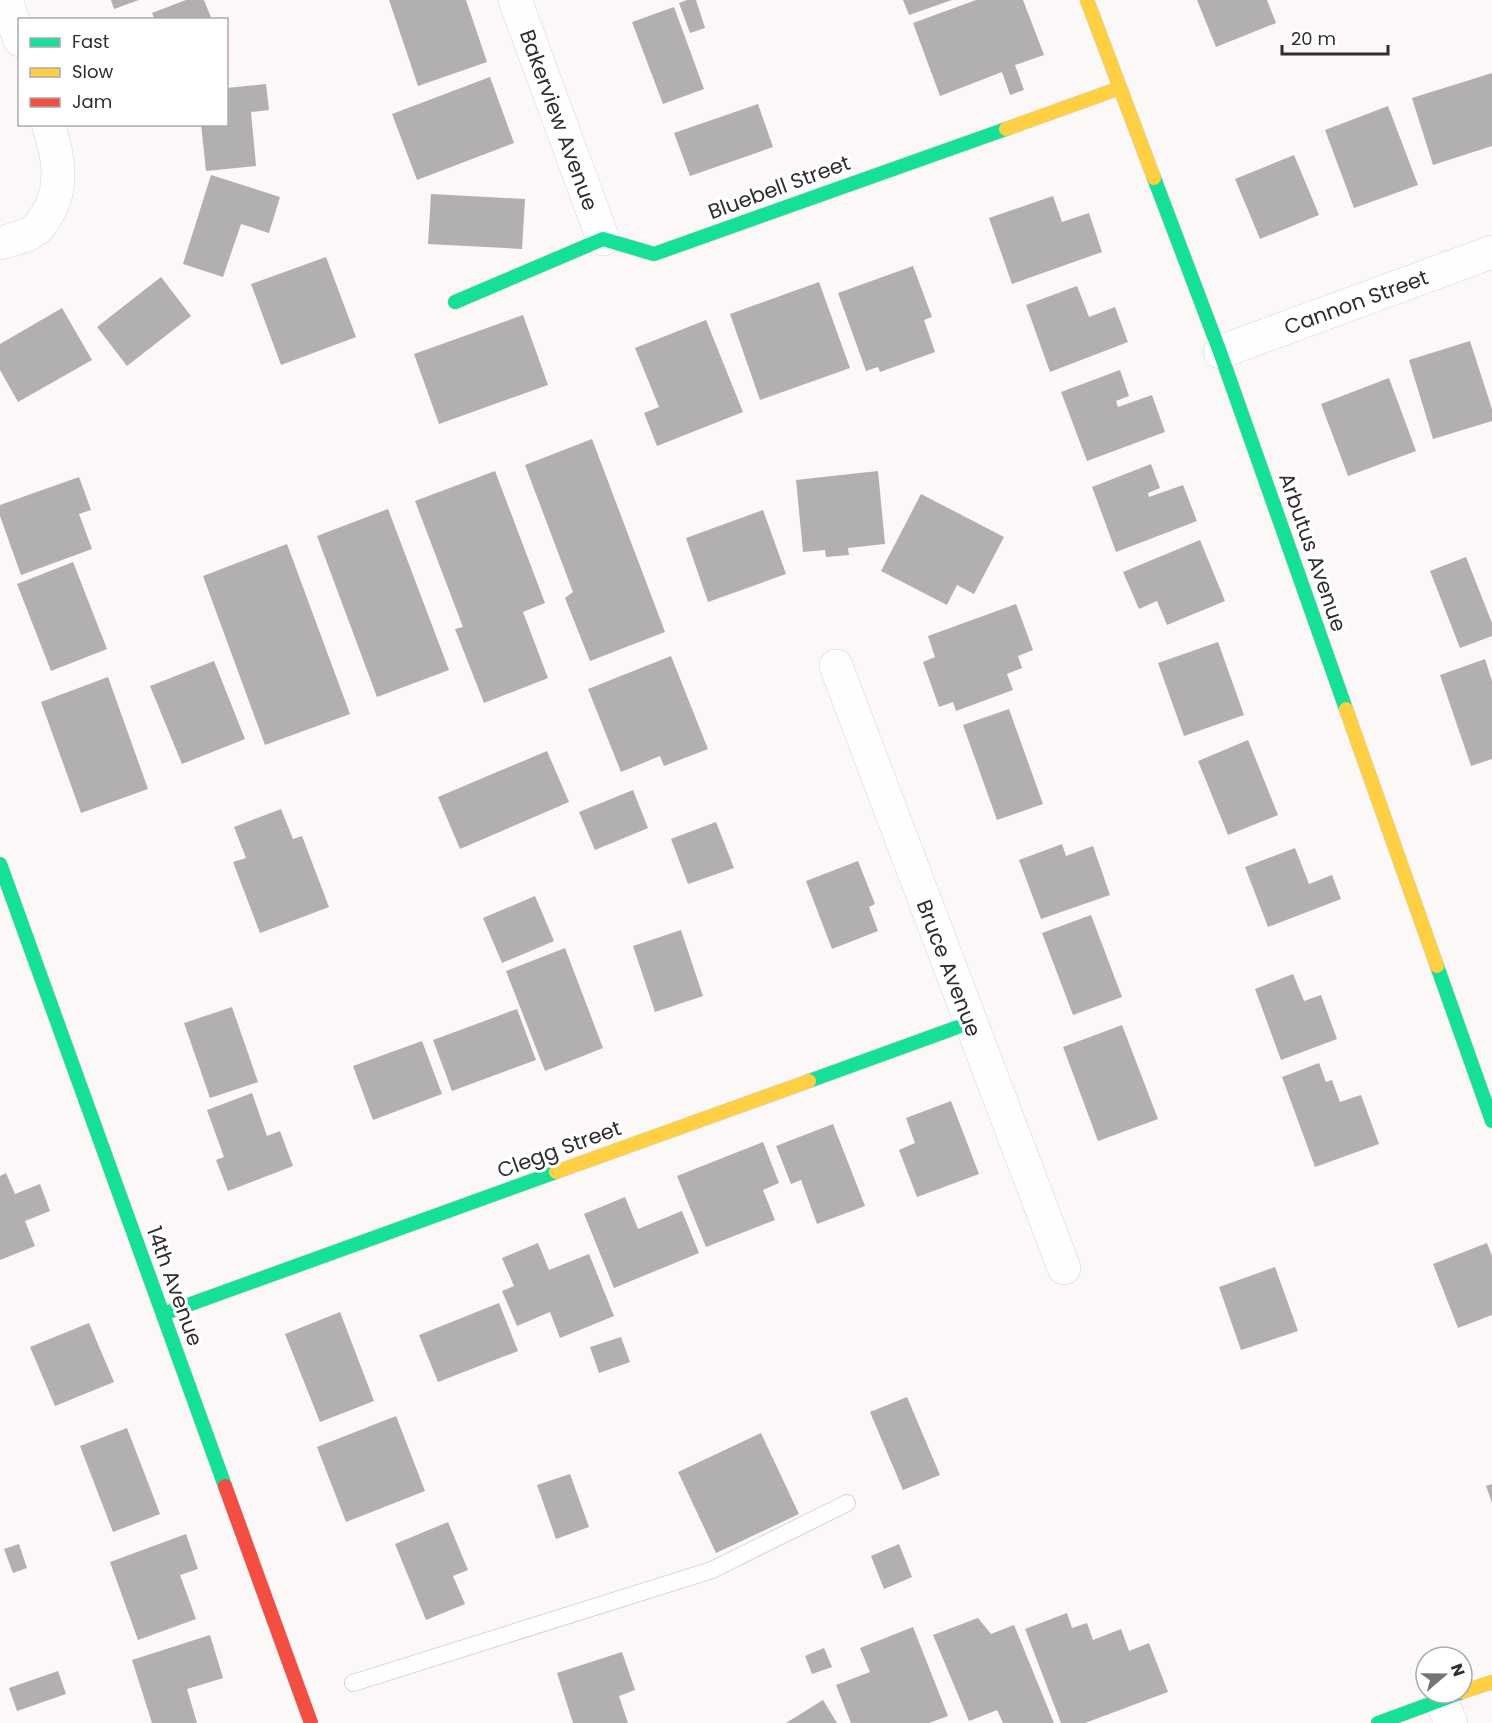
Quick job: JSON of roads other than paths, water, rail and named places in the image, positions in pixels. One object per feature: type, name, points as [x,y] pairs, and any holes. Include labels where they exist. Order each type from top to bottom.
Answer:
[{"type":"street","points":[[6,0],[18,34]]},
{"type":"street","name":"Bakerview Avenue","points":[[515,0],[603,239]]},
{"type":"street","name":"Arbutus Avenue","points":[[1087,0],[1220,352],[1492,1121]]},
{"type":"street","name":"Bluebell Street","points":[[603,239],[654,254],[1120,88]]},
{"type":"street","points":[[0,243],[35,231],[50,212],[59,169],[49,126]]},
{"type":"street","points":[[455,302],[603,239]]},
{"type":"street","name":"Cannon Street","points":[[1220,352],[1492,252]]},
{"type":"street","name":"Bruce Avenue","points":[[836,666],[969,1023],[1064,1268]]},
{"type":"street","name":"14th Avenue","points":[[0,864],[311,1723]]},
{"type":"street","name":"Clegg Street","points":[[163,1314],[969,1023]]},
{"type":"street","points":[[1474,1691],[1492,1682]]},
{"type":"street","points":[[1377,1723],[1443,1705]]},
{"type":"lane","points":[[353,1683],[712,1570],[847,1503]]}]
